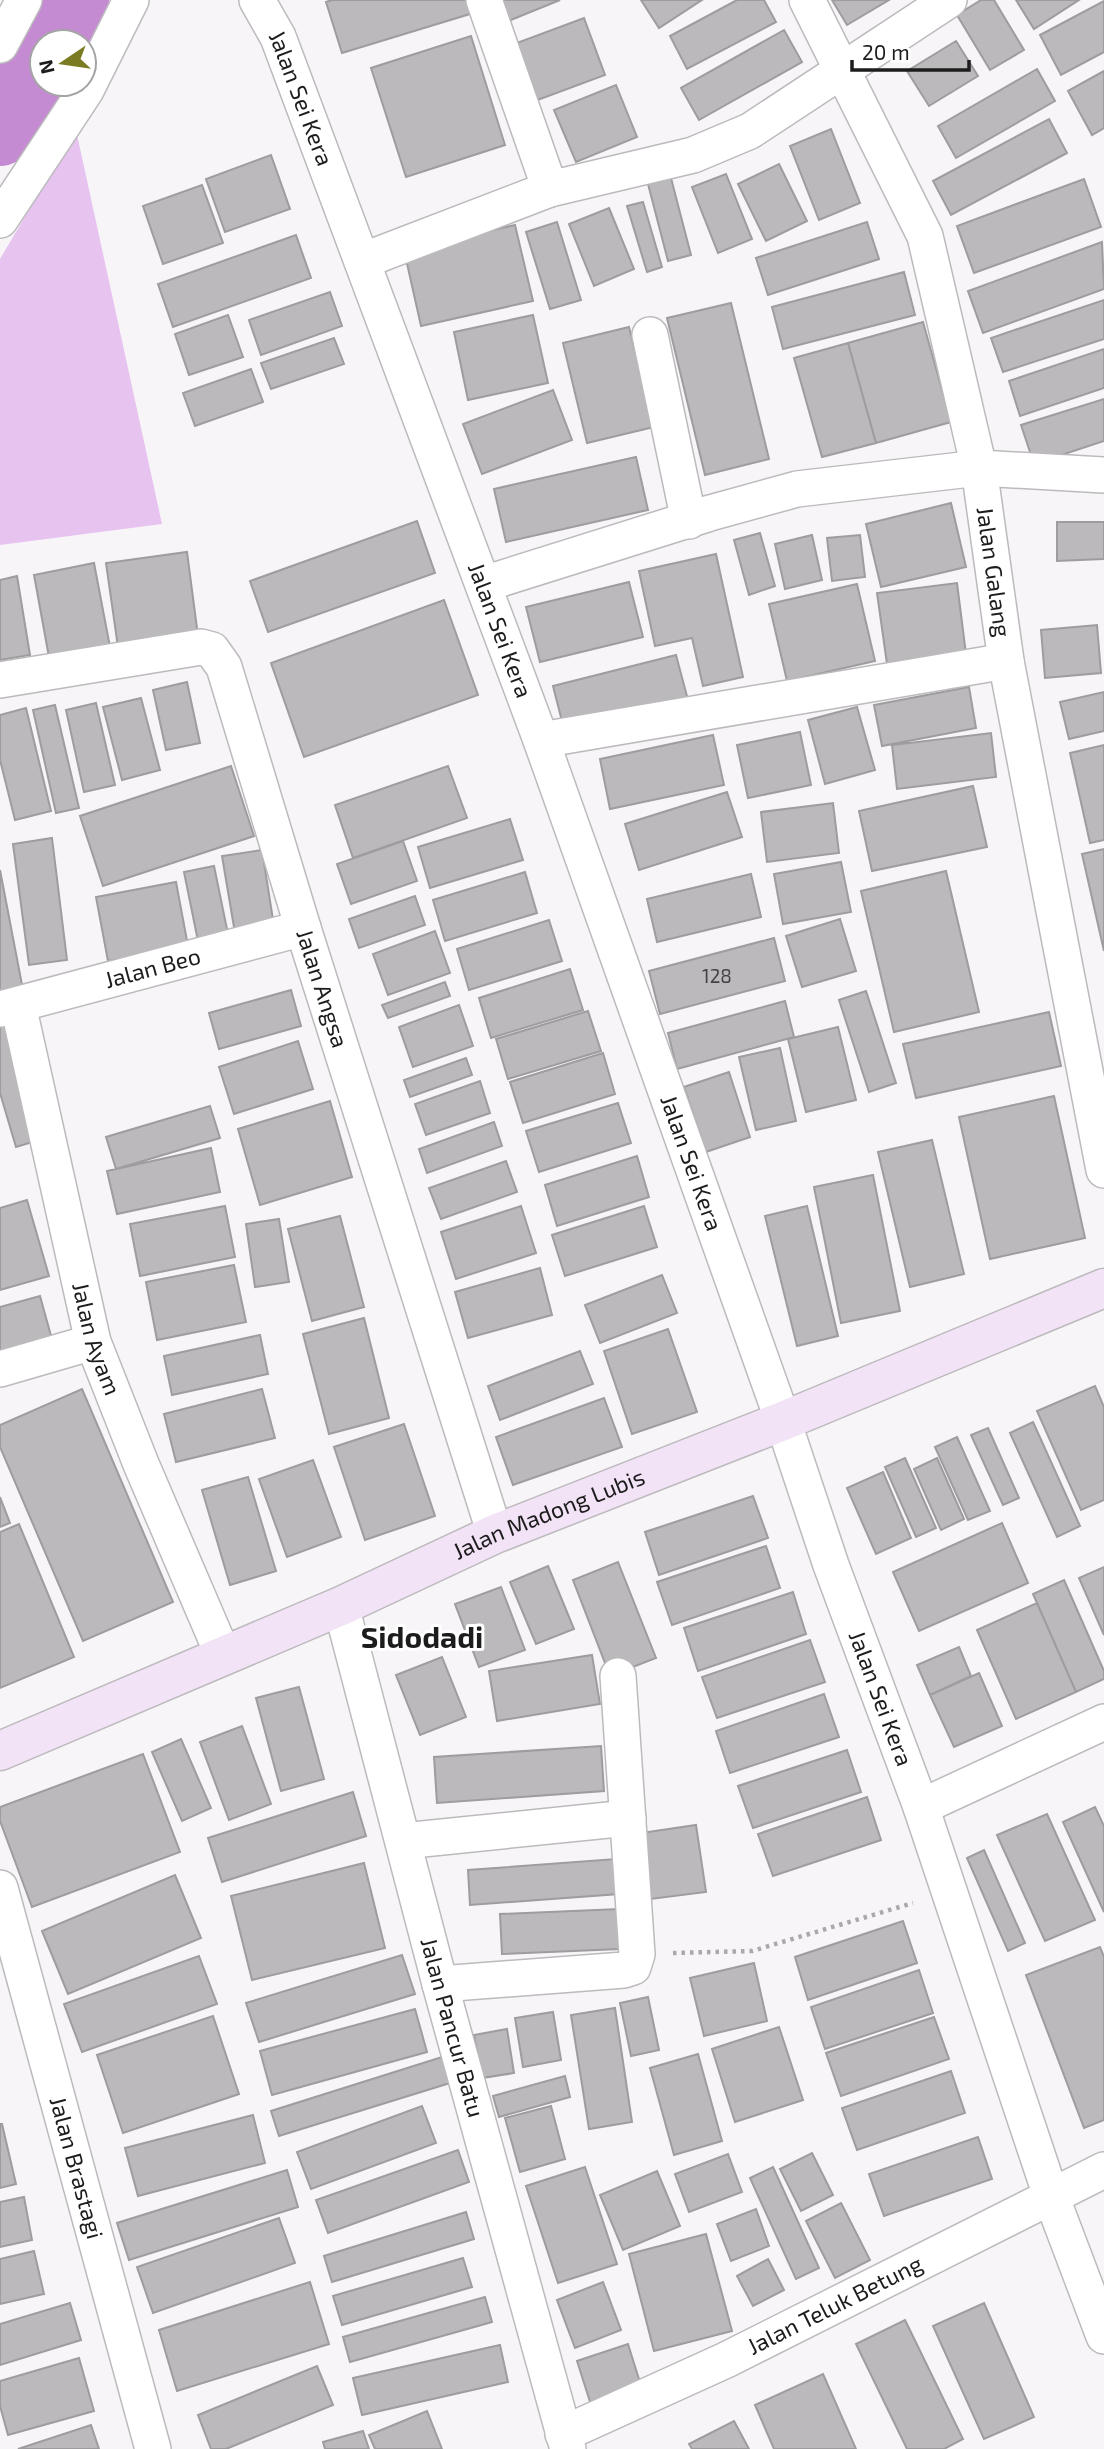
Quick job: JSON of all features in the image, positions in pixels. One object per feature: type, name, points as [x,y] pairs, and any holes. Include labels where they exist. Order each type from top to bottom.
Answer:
[{"type":"street","points":[[0,45],[24,0]]},
{"type":"street","points":[[0,220],[86,90],[131,0]]},
{"type":"street","name":"Jalan Sei Kera","points":[[257,0],[278,37],[541,740],[783,1421],[831,1565],[921,1807],[1051,2196],[1104,2336]]},
{"type":"street","points":[[484,0],[550,189]]},
{"type":"street","name":"Jalan Galang","points":[[807,0],[925,236],[979,468],[1006,661],[1104,1170]]},
{"type":"street","points":[[362,261],[550,189],[693,155],[750,131],[949,0]]},
{"type":"street","points":[[650,335],[689,521]]},
{"type":"street","points":[[484,584],[797,489],[979,468],[1104,475]]},
{"type":"street","name":"Jalan Angsa","points":[[0,680],[201,647],[212,650],[224,667],[303,928],[495,1534]]},
{"type":"street","points":[[541,740],[1006,661]]},
{"type":"street","name":"Jalan Beo","points":[[9,1007],[303,928]]},
{"type":"street","name":"Jalan Ayam","points":[[9,1007],[93,1342],[141,1464],[223,1656]]},
{"type":"street","name":"Jalan Madong Lubis","points":[[0,1751],[341,1606],[495,1534],[783,1421],[1104,1288]]},
{"type":"street","points":[[0,1369],[93,1342]]},
{"type":"street","name":"Jalan Pancur Batu","points":[[341,1606],[440,1984],[566,2442]]},
{"type":"street","points":[[440,1984],[624,1970],[634,1967],[637,1954],[618,1676]]},
{"type":"street","points":[[921,1807],[1104,1722]]},
{"type":"street","points":[[403,1841],[628,1818]]},
{"type":"street","name":"Jalan Brastagi","points":[[0,1888],[153,2449]]},
{"type":"street","name":"Jalan Teluk Betung","points":[[566,2442],[1104,2170]]},
{"type":"path","points":[[637,1954],[752,1951],[949,1892]]},
{"type":"shaded area","points":[[76,130],[162,524],[0,545],[0,259]]},
{"type":"building","points":[[466,0],[470,14],[342,53],[326,2]]},
{"type":"building","points":[[491,0],[560,0],[501,24]]},
{"type":"building","points":[[641,0],[702,0],[659,28]]},
{"type":"building","points":[[737,0],[764,0],[776,22],[687,69],[670,36]]},
{"type":"building","points":[[832,0],[889,0],[847,25]]},
{"type":"building","points":[[981,0],[994,0],[1024,50],[990,70],[957,15]]},
{"type":"building","points":[[1016,0],[1079,0],[1034,29]]},
{"type":"building","points":[[1104,1],[1104,52],[1061,75],[1040,35]]},
{"type":"building","points":[[584,18],[605,75],[535,101],[514,44]]},
{"type":"building","points":[[784,30],[802,62],[699,120],[681,88]]},
{"type":"building","points":[[471,36],[505,145],[406,177],[371,68]]},
{"type":"building","points":[[956,41],[978,76],[929,106],[907,71]]},
{"type":"building","points":[[1037,69],[1055,101],[956,158],[938,126]]},
{"type":"building","points":[[1104,71],[1104,128],[1092,135],[1068,91]]},
{"type":"building","points":[[616,85],[637,137],[576,162],[554,110]]},
{"type":"building","points":[[1049,119],[1067,153],[951,215],[933,181]]},
{"type":"building","points":[[831,129],[860,203],[819,220],[790,146]]},
{"type":"building","points":[[271,155],[290,209],[225,232],[206,179]]},
{"type":"building","points":[[779,164],[807,221],[766,241],[738,184]]},
{"type":"building","points":[[726,174],[752,239],[718,253],[692,187]]},
{"type":"building","points":[[671,178],[691,255],[668,261],[648,184]]},
{"type":"building","points":[[1084,179],[1101,227],[974,273],[957,226]]},
{"type":"building","points":[[202,185],[223,243],[163,264],[143,206]]},
{"type":"building","points":[[643,202],[662,267],[647,272],[627,206]]},
{"type":"building","points":[[609,208],[634,269],[594,286],[569,224]]},
{"type":"building","points":[[557,222],[581,300],[550,309],[526,232]]},
{"type":"building","points":[[867,222],[879,259],[768,295],[756,258]]},
{"type":"building","points":[[515,225],[533,301],[421,326],[404,250]]},
{"type":"building","points":[[296,235],[311,278],[173,327],[158,284]]},
{"type":"building","points":[[1102,242],[1104,289],[983,333],[968,291]]},
{"type":"building","points":[[904,272],[915,315],[783,349],[772,307]]},
{"type":"building","points":[[330,292],[342,326],[261,355],[249,320]]},
{"type":"building","points":[[1104,300],[1104,339],[1003,372],[991,338]]},
{"type":"building","points":[[731,303],[769,459],[705,475],[667,318]]},
{"type":"building","points":[[228,315],[243,357],[189,375],[175,334]]},
{"type":"building","points":[[533,315],[548,383],[468,400],[454,332]]},
{"type":"building","points":[[923,322],[951,422],[876,443],[848,343]]},
{"type":"building","points":[[629,327],[654,427],[587,443],[563,343]]},
{"type":"building","points":[[334,338],[344,364],[271,389],[261,363]]},
{"type":"building","points":[[848,343],[876,443],[822,457],[794,358]]},
{"type":"building","points":[[1104,349],[1104,388],[1020,416],[1009,381]]},
{"type":"building","points":[[251,369],[263,402],[195,426],[183,393]]},
{"type":"building","points":[[553,390],[572,440],[482,474],[463,424]]},
{"type":"building","points":[[1104,399],[1104,441],[1034,464],[1021,425]]},
{"type":"building","points":[[636,457],[648,510],[506,542],[494,489]]},
{"type":"building","points":[[951,503],[966,567],[881,587],[866,524]]},
{"type":"building","points":[[417,521],[435,573],[268,632],[250,581]]},
{"type":"building","points":[[1057,522],[1104,522],[1104,559],[1057,561]]},
{"type":"building","points":[[760,533],[775,586],[749,595],[734,540]]},
{"type":"building","points":[[812,535],[822,580],[785,589],[775,544]]},
{"type":"building","points":[[860,535],[865,577],[832,581],[827,538]]},
{"type":"building","points":[[187,552],[198,636],[118,647],[106,563]]},
{"type":"building","points":[[716,554],[743,677],[703,686],[692,638],[655,646],[639,571]]},
{"type":"building","points":[[94,563],[110,647],[49,657],[34,575]]},
{"type":"building","points":[[17,576],[30,655],[0,660],[0,580]]},
{"type":"building","points":[[629,582],[643,637],[540,662],[526,607]]},
{"type":"building","points":[[957,583],[966,654],[887,664],[877,593]]},
{"type":"building","points":[[857,584],[875,661],[787,681],[769,604]]},
{"type":"building","points":[[444,600],[478,695],[304,757],[271,663]]},
{"type":"building","points":[[1097,625],[1101,673],[1045,678],[1041,630]]},
{"type":"building","points":[[676,655],[688,700],[565,733],[553,686]]},
{"type":"building","points":[[187,682],[200,743],[166,750],[153,690]]},
{"type":"building","points":[[969,687],[976,728],[882,746],[874,705]]},
{"type":"building","points":[[1104,692],[1104,731],[1069,739],[1060,702]]},
{"type":"building","points":[[141,698],[160,770],[122,780],[103,707]]},
{"type":"building","points":[[96,703],[115,785],[84,792],[66,710]]},
{"type":"building","points":[[55,705],[79,808],[56,813],[33,710]]},
{"type":"building","points":[[857,707],[875,770],[825,784],[808,720]]},
{"type":"building","points":[[26,708],[51,811],[15,820],[0,760],[0,715]]},
{"type":"building","points":[[800,732],[811,785],[748,798],[737,745]]},
{"type":"building","points":[[991,733],[996,777],[897,789],[892,745]]},
{"type":"building","points":[[713,735],[724,785],[610,809],[600,759]]},
{"type":"building","points":[[1104,745],[1104,840],[1090,843],[1070,753]]},
{"type":"building","points":[[231,766],[254,836],[103,886],[80,816]]},
{"type":"building","points":[[448,766],[467,818],[353,858],[335,805]]},
{"type":"building","points":[[973,786],[987,847],[872,871],[859,811]]},
{"type":"building","points":[[727,792],[742,837],[639,870],[625,824]]},
{"type":"building","points":[[833,803],[839,853],[767,862],[761,812]]},
{"type":"building","points":[[510,819],[523,860],[430,888],[418,847]]},
{"type":"building","points":[[52,838],[67,960],[29,965],[13,844]]},
{"type":"building","points":[[403,841],[417,881],[351,904],[337,864]]},
{"type":"building","points":[[1104,849],[1104,951],[1082,854]]},
{"type":"building","points":[[262,850],[274,926],[235,933],[222,856]]},
{"type":"building","points":[[841,862],[851,912],[783,924],[774,874]]},
{"type":"building","points":[[214,866],[228,934],[198,941],[184,872]]},
{"type":"building","points":[[0,870],[23,990],[0,995]]},
{"type":"building","points":[[946,871],[979,1012],[894,1032],[861,891]]},
{"type":"building","points":[[525,872],[537,913],[445,941],[433,900]]},
{"type":"building","points":[[751,874],[761,917],[657,942],[647,899]]},
{"type":"building","points":[[176,882],[188,946],[108,961],[96,897]]},
{"type":"building","points":[[415,896],[425,925],[359,948],[349,919]]},
{"type":"building","points":[[840,919],[856,971],[802,987],[786,936]]},
{"type":"building","points":[[549,920],[562,961],[469,990],[457,949]]},
{"type":"building","points":[[435,931],[450,973],[388,995],[373,954]]},
{"type":"building","points":[[774,938],[785,981],[660,1014],[649,971]]},
{"type":"building","points":[[570,969],[583,1010],[491,1038],[479,998]]},
{"type":"building","points":[[445,982],[450,996],[388,1018],[382,1005]]},
{"type":"building","points":[[291,990],[301,1026],[219,1049],[209,1013]]},
{"type":"building","points":[[866,991],[896,1083],[869,1092],[839,1000]]},
{"type":"building","points":[[785,1001],[794,1037],[677,1069],[668,1033]]},
{"type":"building","points":[[459,1005],[473,1046],[413,1067],[399,1027]]},
{"type":"building","points":[[588,1011],[601,1051],[508,1079],[496,1039]]},
{"type":"building","points":[[1049,1012],[1061,1066],[916,1098],[903,1044]]},
{"type":"building","points":[[5,1019],[42,1139],[16,1147],[0,1093],[0,1020]]},
{"type":"building","points":[[838,1027],[856,1100],[806,1112],[788,1039]]},
{"type":"building","points":[[298,1041],[313,1089],[234,1114],[219,1067]]},
{"type":"building","points":[[780,1048],[796,1121],[756,1130],[739,1057]]},
{"type":"building","points":[[603,1053],[615,1094],[523,1123],[510,1082]]},
{"type":"building","points":[[466,1058],[472,1075],[410,1097],[404,1080]]},
{"type":"building","points":[[729,1072],[750,1137],[706,1152],[684,1087]]},
{"type":"building","points":[[480,1081],[490,1113],[426,1135],[415,1104]]},
{"type":"building","points":[[1054,1096],[1085,1238],[990,1259],[959,1117]]},
{"type":"building","points":[[330,1101],[352,1177],[260,1205],[238,1129]]},
{"type":"building","points":[[618,1103],[631,1143],[539,1172],[526,1131]]},
{"type":"building","points":[[210,1106],[220,1138],[116,1169],[106,1137]]},
{"type":"building","points":[[494,1122],[502,1146],[427,1173],[419,1149]]},
{"type":"building","points":[[932,1140],[964,1274],[910,1287],[878,1152]]},
{"type":"building","points":[[211,1148],[220,1192],[117,1214],[107,1171]]},
{"type":"building","points":[[637,1156],[649,1197],[557,1226],[545,1185]]},
{"type":"building","points":[[506,1161],[517,1192],[441,1219],[429,1188]]},
{"type":"building","points":[[873,1175],[900,1311],[841,1323],[814,1187]]},
{"type":"building","points":[[27,1200],[49,1276],[0,1290],[0,1208]]},
{"type":"building","points":[[225,1206],[235,1257],[140,1276],[130,1224]]},
{"type":"building","points":[[521,1206],[536,1253],[456,1279],[441,1232]]},
{"type":"building","points":[[644,1206],[657,1247],[565,1276],[552,1235]]},
{"type":"building","points":[[807,1206],[838,1336],[797,1346],[765,1216]]},
{"type":"building","points":[[340,1216],[364,1307],[312,1321],[288,1229]]},
{"type":"building","points":[[279,1219],[289,1282],[255,1287],[246,1224]]},
{"type":"building","points":[[234,1265],[246,1322],[157,1340],[146,1282]]},
{"type":"building","points":[[540,1268],[552,1315],[468,1338],[455,1292]]},
{"type":"building","points":[[662,1275],[677,1313],[600,1343],[585,1305]]},
{"type":"building","points":[[40,1296],[53,1343],[0,1357],[0,1307]]},
{"type":"building","points":[[364,1318],[389,1418],[329,1434],[303,1334]]},
{"type":"building","points":[[668,1329],[697,1412],[632,1434],[604,1351]]},
{"type":"building","points":[[260,1335],[268,1374],[172,1395],[164,1356]]},
{"type":"building","points":[[580,1351],[593,1384],[500,1420],[488,1386]]},
{"type":"building","points":[[1095,1386],[1104,1407],[1104,1500],[1081,1510],[1037,1411]]},
{"type":"building","points":[[82,1389],[173,1602],[83,1641],[0,1447],[0,1425]]},
{"type":"building","points":[[262,1389],[275,1438],[176,1462],[164,1414]]},
{"type":"building","points":[[604,1398],[622,1447],[513,1485],[496,1437]]},
{"type":"building","points":[[1033,1422],[1080,1526],[1057,1537],[1010,1433]]},
{"type":"building","points":[[404,1424],[435,1516],[365,1540],[334,1447]]},
{"type":"building","points":[[988,1428],[1019,1498],[1003,1505],[971,1435]]},
{"type":"building","points":[[957,1437],[990,1511],[968,1520],[935,1447]]},
{"type":"building","points":[[905,1458],[936,1528],[916,1537],[885,1467]]},
{"type":"building","points":[[937,1458],[964,1519],[941,1530],[914,1469]]},
{"type":"building","points":[[313,1460],[341,1537],[287,1557],[259,1479]]},
{"type":"building","points":[[883,1472],[911,1538],[876,1554],[847,1488]]},
{"type":"building","points":[[248,1477],[276,1571],[230,1585],[202,1490]]},
{"type":"building","points":[[753,1496],[768,1538],[659,1575],[645,1532]]},
{"type":"building","points":[[0,1497],[10,1523],[0,1527]]},
{"type":"building","points":[[1002,1523],[1028,1583],[919,1631],[893,1572]]},
{"type":"building","points":[[19,1524],[74,1657],[0,1688],[0,1532]]},
{"type":"building","points":[[766,1546],[780,1588],[672,1625],[657,1582]]},
{"type":"building","points":[[618,1562],[656,1658],[610,1676],[573,1580]]},
{"type":"building","points":[[548,1566],[574,1629],[536,1644],[510,1582]]},
{"type":"building","points":[[1104,1567],[1104,1635],[1079,1578]]},
{"type":"building","points":[[1064,1580],[1104,1671],[1104,1679],[1076,1692],[1033,1594]]},
{"type":"building","points":[[501,1587],[525,1650],[479,1667],[455,1604]]},
{"type":"building","points":[[793,1592],[806,1634],[698,1671],[684,1628]]},
{"type":"building","points":[[1037,1603],[1076,1692],[1016,1719],[977,1630]]},
{"type":"building","points":[[810,1640],[825,1682],[717,1718],[702,1677]]},
{"type":"building","points":[[959,1647],[971,1676],[930,1695],[917,1665]]},
{"type":"building","points":[[592,1655],[600,1704],[497,1721],[489,1671]]},
{"type":"building","points":[[442,1657],[466,1717],[420,1735],[396,1675]]},
{"type":"building","points":[[979,1673],[1002,1726],[954,1747],[930,1695]]},
{"type":"building","points":[[299,1687],[324,1779],[281,1791],[256,1698]]},
{"type":"building","points":[[824,1694],[839,1737],[730,1773],[716,1731]]},
{"type":"building","points":[[242,1726],[271,1804],[229,1820],[200,1742]]},
{"type":"building","points":[[181,1739],[211,1808],[182,1821],[152,1752]]},
{"type":"building","points":[[601,1746],[604,1791],[437,1803],[434,1757]]},
{"type":"building","points":[[847,1750],[861,1792],[753,1828],[738,1786]]},
{"type":"building","points":[[143,1754],[180,1852],[32,1907],[0,1821],[0,1807]]},
{"type":"building","points":[[353,1792],[366,1836],[222,1882],[208,1838]]},
{"type":"building","points":[[867,1797],[881,1840],[773,1876],[758,1834]]},
{"type":"building","points":[[1095,1807],[1104,1826],[1104,1912],[1063,1822]]},
{"type":"building","points":[[1047,1814],[1095,1920],[1045,1941],[997,1835]]},
{"type":"building","points":[[696,1825],[706,1892],[651,1899],[641,1833]]},
{"type":"building","points":[[984,1850],[1025,1943],[1008,1951],[967,1858]]},
{"type":"building","points":[[616,1859],[619,1894],[470,1905],[468,1870]]},
{"type":"building","points":[[364,1863],[385,1948],[252,1980],[231,1896]]},
{"type":"building","points":[[175,1875],[201,1938],[68,1994],[42,1931]]},
{"type":"building","points":[[619,1909],[620,1949],[502,1954],[500,1914]]},
{"type":"building","points":[[903,1921],[917,1963],[808,2000],[795,1957]]},
{"type":"building","points":[[1100,1947],[1104,1957],[1104,2120],[1084,2128],[1026,1975]]},
{"type":"building","points":[[402,1955],[415,1994],[259,2042],[246,2003]]},
{"type":"building","points":[[199,1956],[217,2004],[82,2052],[64,2004]]},
{"type":"building","points":[[754,1963],[767,2021],[704,2036],[690,1978]]},
{"type":"building","points":[[919,1970],[933,2013],[825,2049],[811,2007]]},
{"type":"building","points":[[648,1997],[659,2050],[631,2056],[620,2003]]},
{"type":"building","points":[[615,2008],[632,2122],[589,2129],[571,2015]]},
{"type":"building","points":[[415,2009],[427,2052],[272,2095],[260,2051]]},
{"type":"building","points":[[553,2012],[561,2060],[523,2067],[515,2018]]},
{"type":"building","points":[[213,2016],[239,2094],[123,2133],[97,2055]]},
{"type":"building","points":[[934,2017],[949,2059],[841,2096],[826,2053]]},
{"type":"building","points":[[779,2027],[803,2100],[735,2122],[712,2049]]},
{"type":"building","points":[[507,2029],[514,2073],[482,2078],[474,2035]]},
{"type":"building","points":[[698,2054],[722,2141],[674,2155],[650,2068]]},
{"type":"building","points":[[442,2057],[450,2083],[279,2136],[271,2111]]},
{"type":"building","points":[[951,2071],[965,2113],[857,2150],[842,2108]]},
{"type":"building","points":[[565,2076],[570,2097],[499,2117],[493,2096]]},
{"type":"building","points":[[422,2106],[436,2143],[311,2189],[297,2152]]},
{"type":"building","points":[[551,2106],[565,2159],[520,2172],[505,2118]]},
{"type":"building","points":[[253,2115],[265,2163],[138,2196],[125,2148]]},
{"type":"building","points":[[0,2124],[16,2184],[0,2188]]},
{"type":"building","points":[[978,2137],[992,2179],[884,2216],[869,2174]]},
{"type":"building","points":[[458,2150],[469,2182],[328,2233],[316,2200]]},
{"type":"building","points":[[812,2153],[833,2195],[801,2211],[780,2169]]},
{"type":"building","points":[[728,2154],[742,2192],[689,2212],[675,2174]]},
{"type":"building","points":[[585,2167],[617,2264],[558,2283],[526,2186]]},
{"type":"building","points":[[773,2167],[819,2268],[796,2279],[750,2178]]},
{"type":"building","points":[[287,2170],[298,2207],[129,2260],[117,2223]]},
{"type":"building","points":[[657,2171],[680,2226],[623,2250],[600,2195]]},
{"type":"building","points":[[24,2197],[32,2240],[0,2247],[0,2202]]},
{"type":"building","points":[[841,2203],[870,2260],[835,2278],[806,2221]]},
{"type":"building","points":[[756,2209],[769,2246],[731,2261],[717,2224]]},
{"type":"building","points":[[466,2212],[474,2239],[332,2282],[324,2256]]},
{"type":"building","points":[[279,2218],[295,2263],[153,2313],[137,2267]]},
{"type":"building","points":[[706,2234],[732,2331],[654,2351],[629,2254]]},
{"type":"building","points":[[34,2251],[44,2294],[0,2304],[0,2259]]},
{"type":"building","points":[[463,2258],[472,2287],[342,2325],[333,2296]]},
{"type":"building","points":[[768,2259],[784,2290],[753,2306],[737,2276]]},
{"type":"building","points":[[310,2282],[329,2344],[177,2391],[159,2330]]},
{"type":"building","points":[[603,2282],[621,2330],[575,2348],[557,2300]]},
{"type":"building","points":[[485,2297],[492,2322],[350,2362],[343,2337]]},
{"type":"building","points":[[70,2303],[81,2340],[0,2365],[0,2324]]},
{"type":"building","points":[[984,2303],[1034,2417],[984,2439],[933,2326]]},
{"type":"building","points":[[905,2320],[963,2439],[944,2449],[907,2449],[856,2344]]},
{"type":"building","points":[[628,2344],[643,2392],[592,2408],[577,2361]]},
{"type":"building","points":[[500,2345],[508,2382],[362,2415],[353,2378]]},
{"type":"building","points":[[79,2358],[94,2411],[8,2435],[0,2406],[0,2381]]},
{"type":"building","points":[[317,2366],[333,2405],[226,2449],[211,2449],[198,2415]]},
{"type":"building","points":[[823,2374],[856,2449],[774,2449],[755,2405]]},
{"type":"building","points":[[427,2411],[442,2449],[375,2449],[369,2435]]},
{"type":"building","points":[[734,2421],[749,2449],[692,2449],[689,2444]]},
{"type":"building","points":[[91,2425],[99,2449],[18,2449]]},
{"type":"building","points":[[363,2431],[369,2449],[325,2449],[323,2442]]},
{"type":"waterway","points":[[58,28],[74,0]]},
{"type":"waterway","points":[[0,131],[28,82]]},
{"type":"district","name":"Sidodadi","points":[[422,1638]]}]
